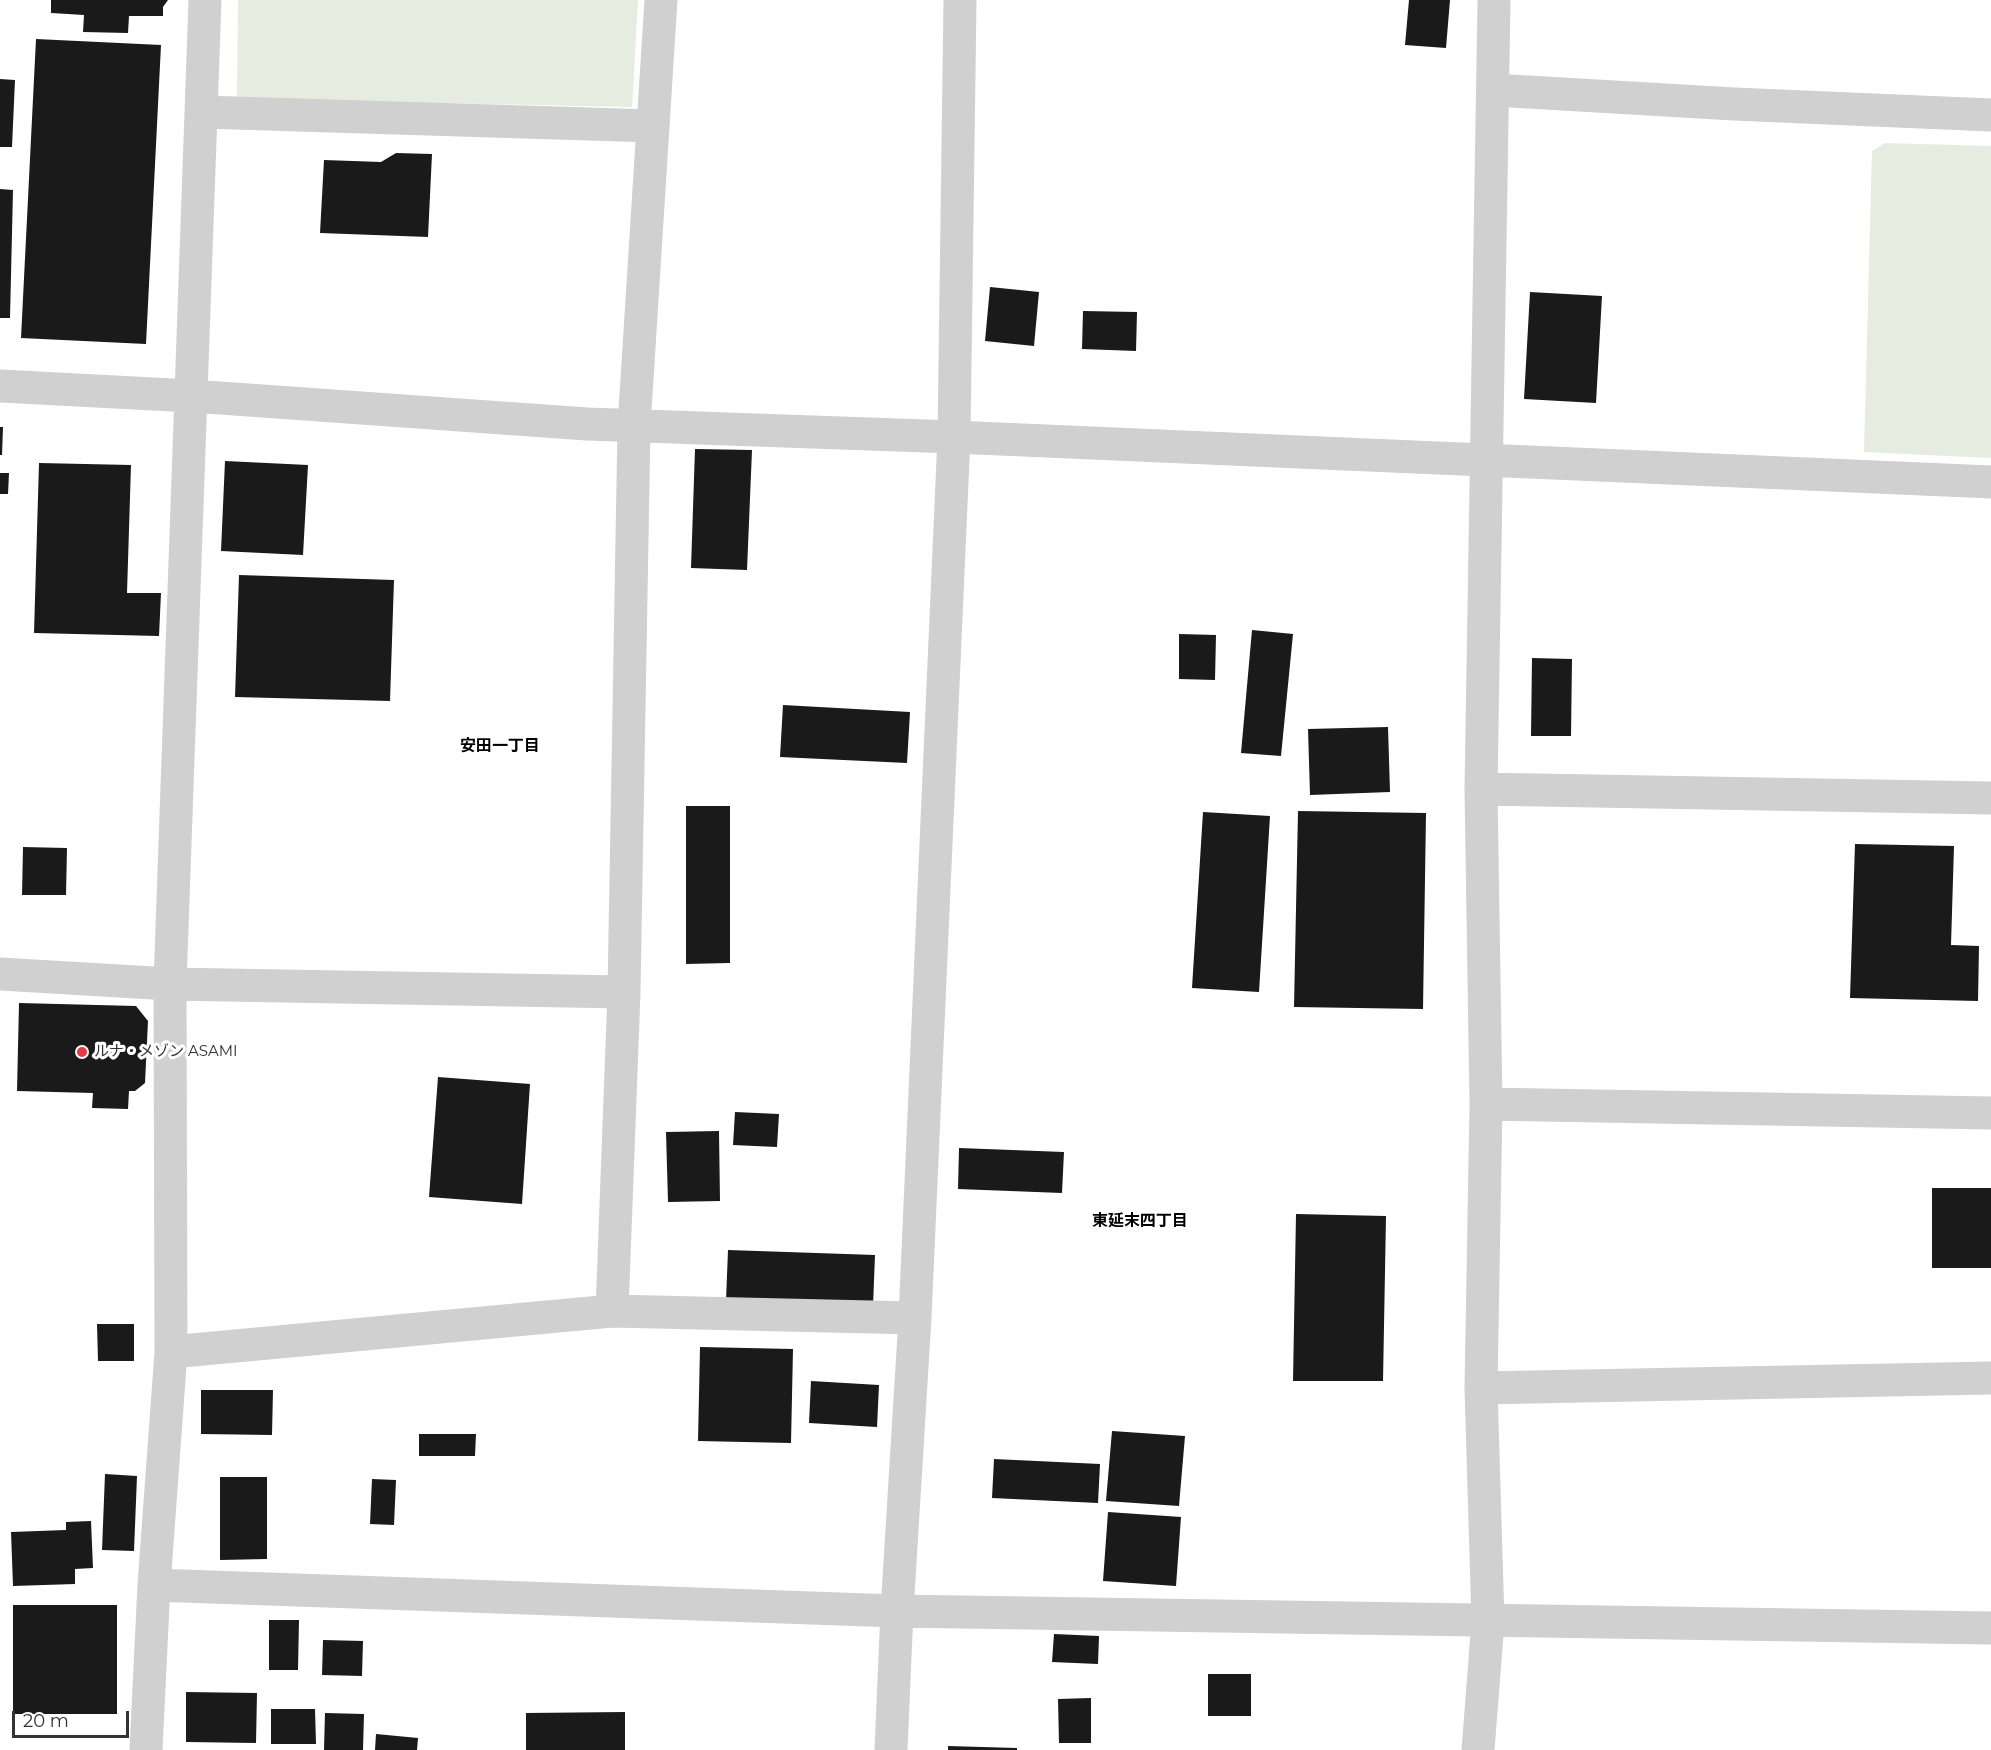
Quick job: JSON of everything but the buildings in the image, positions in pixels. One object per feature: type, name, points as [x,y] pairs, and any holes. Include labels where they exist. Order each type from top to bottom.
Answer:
[{"type":"street","points":[[146,1750],[154,1584],[171,1352],[170,984],[205,0]]},
{"type":"street","points":[[612,1311],[624,992],[634,426],[661,0]]},
{"type":"street","points":[[891,1750],[915,1318],[954,437],[960,0]]},
{"type":"street","points":[[1478,1750],[1488,1620],[1481,1388],[1486,1104],[1481,789],[1494,0]]},
{"type":"street","points":[[1494,90],[1734,104],[1991,115]]},
{"type":"street","points":[[202,112],[653,126]]},
{"type":"street","points":[[0,386],[192,396],[634,426],[954,437],[1991,482]]},
{"type":"street","points":[[1481,789],[1991,798]]},
{"type":"street","points":[[0,974],[170,984],[624,992]]},
{"type":"street","points":[[1486,1104],[1991,1113]]},
{"type":"street","points":[[171,1352],[612,1311],[915,1318]]},
{"type":"street","points":[[1481,1388],[1991,1378]]},
{"type":"street","points":[[154,1584],[897,1611],[1991,1628]]},
{"type":"shaded area","points":[[238,0],[638,0],[632,107],[237,99]]},
{"type":"shaded area","points":[[1885,143],[1991,146],[1991,458],[1864,452],[1872,151]]},
{"type":"place","name":"ルナ・メゾン ASAMI","points":[[82,1052]]},
{"type":"district","name":"安田一丁目","points":[[500,746]]},
{"type":"district","name":"東延末四丁目","points":[[1140,1221]]}]
